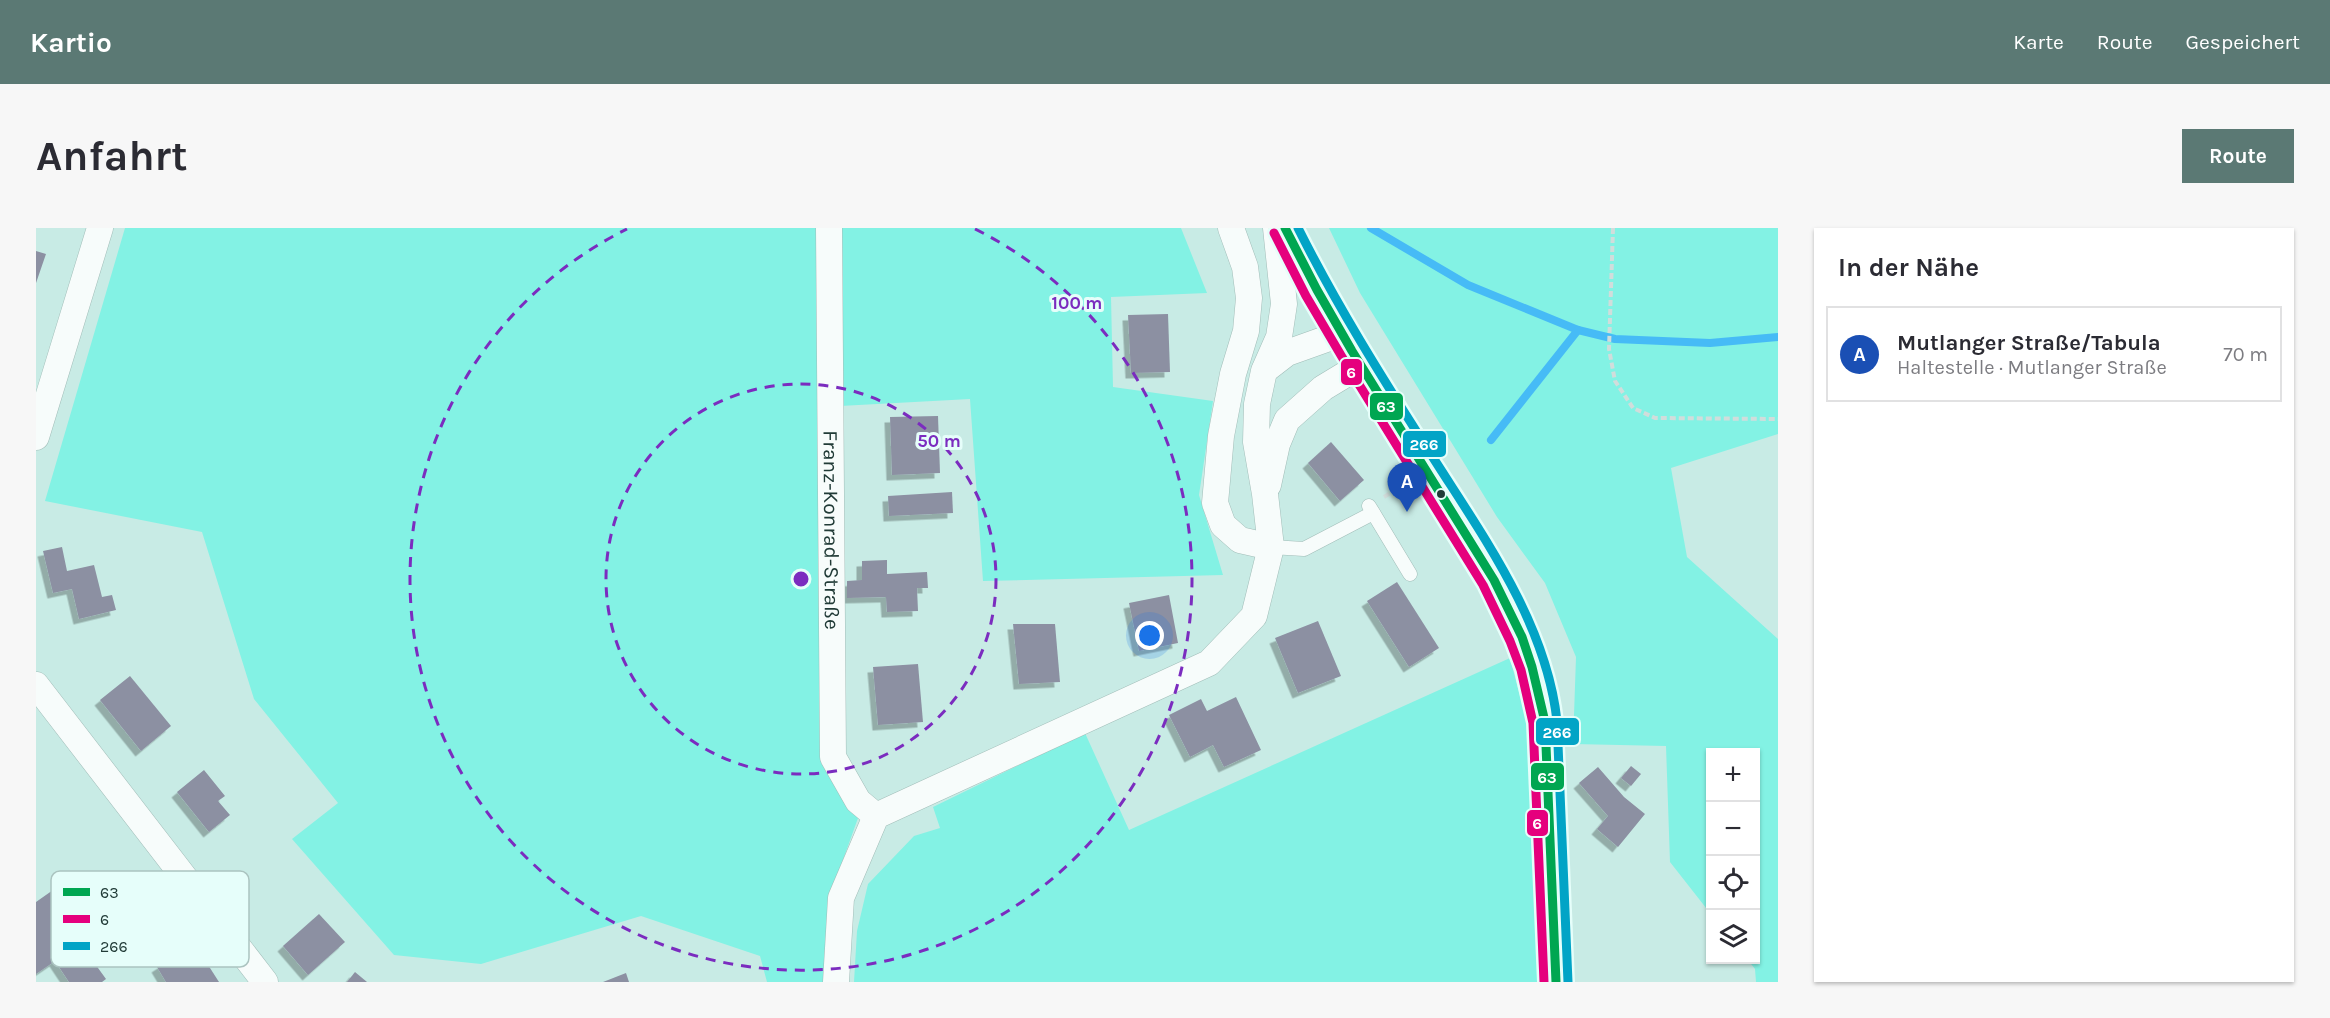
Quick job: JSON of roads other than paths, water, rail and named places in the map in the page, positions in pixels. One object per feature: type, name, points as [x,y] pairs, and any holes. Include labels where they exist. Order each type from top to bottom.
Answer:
[{"type":"main road","points":[[1285,228],[1302,263],[1361,365],[1472,540],[1508,608],[1525,647],[1542,698],[1550,800],[1556,982]]},
{"type":"street","points":[[36,437],[100,228]]},
{"type":"street","name":"Franz-Konrad-Straße","points":[[829,228],[833,756],[858,801],[876,816]]},
{"type":"street","points":[[1231,228],[1245,267],[1249,298],[1246,331],[1233,374],[1221,436],[1215,503],[1223,525],[1240,540],[1271,547]]},
{"type":"street","points":[[836,982],[842,898],[876,816],[1209,663],[1254,616],[1271,547],[1256,442],[1257,404],[1264,371],[1279,337],[1284,304],[1276,228]]},
{"type":"street","points":[[1264,371],[1287,353],[1343,333]]},
{"type":"street","points":[[1265,494],[1277,444],[1287,420],[1323,388],[1361,365]]},
{"type":"street","points":[[36,685],[179,871]]},
{"type":"street","points":[[249,961],[265,982]]},
{"type":"lane","points":[[1271,547],[1304,549],[1371,509],[1410,574]]},
{"type":"waterway","points":[[1371,228],[1468,285],[1578,330],[1615,339],[1710,343],[1778,337]]},
{"type":"waterway","points":[[1491,440],[1578,330]]},
{"type":"place","name":"Mutlanger Straße/Tabula","points":[[1407,512]]}]
